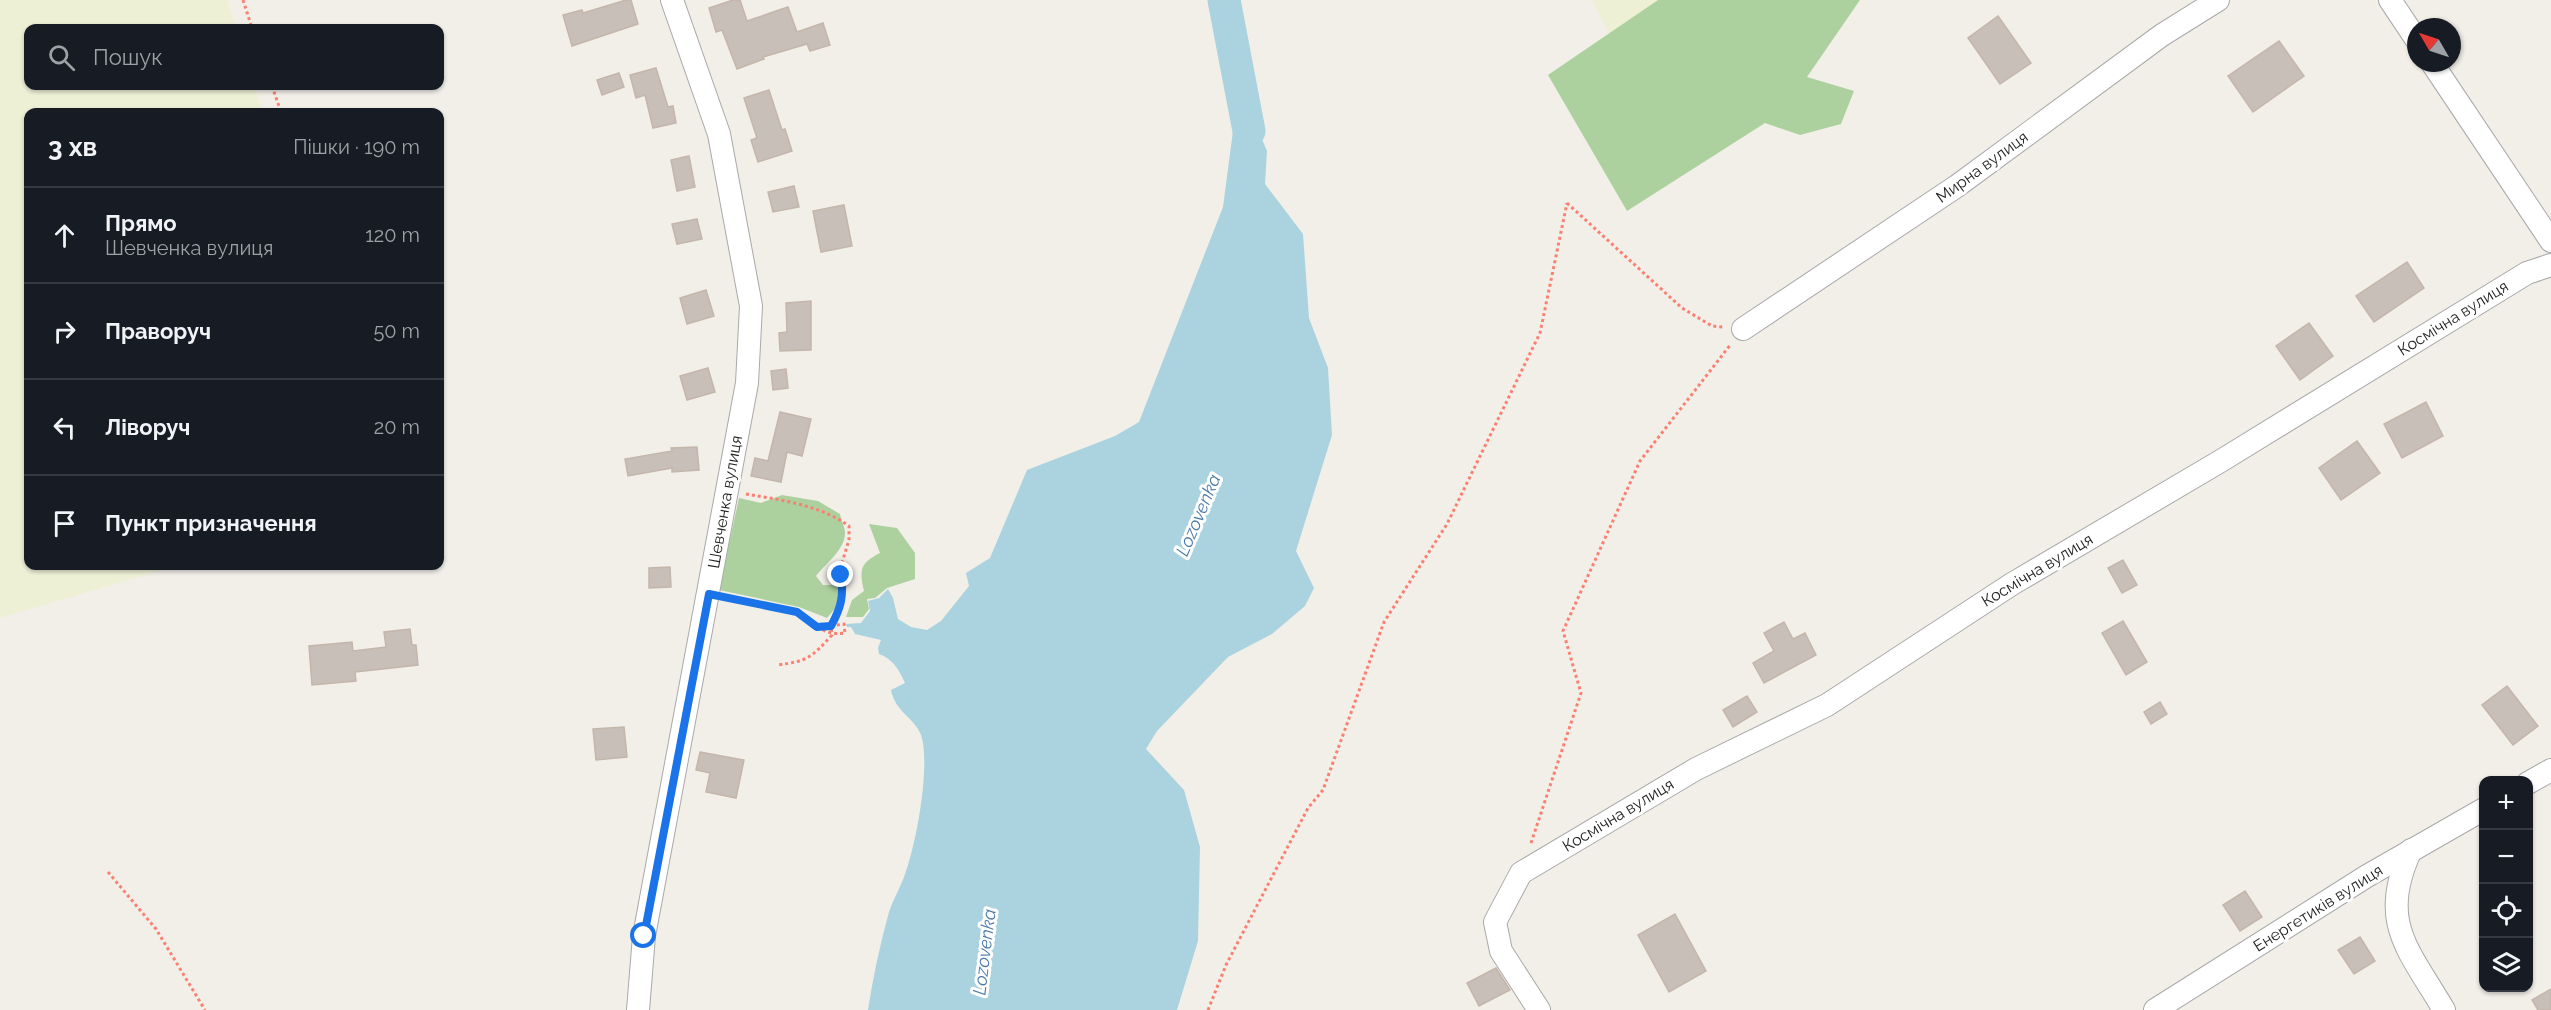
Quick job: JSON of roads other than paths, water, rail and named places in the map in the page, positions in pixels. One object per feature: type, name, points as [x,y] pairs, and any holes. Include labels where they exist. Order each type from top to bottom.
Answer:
[{"type":"street","name":"Шевченка вулиця","points":[[638,1010],[644,936],[747,383],[751,306],[719,134],[672,0]]},
{"type":"street","name":"Мирна вулиця","points":[[1743,329],[1957,186],[2162,35],[2218,0]]},
{"type":"street","points":[[2390,0],[2407,26]]},
{"type":"street","points":[[2438,72],[2551,241]]},
{"type":"street","name":"Космічна вулиця","points":[[1539,1010],[1501,951],[1495,922],[1521,873],[1696,769],[1827,705],[2012,584],[2219,462],[2527,273],[2551,265]]},
{"type":"street","points":[[2533,781],[2551,770]]},
{"type":"street","name":"Енергетиків вулиця","points":[[2155,1010],[2411,850],[2479,811]]},
{"type":"street","points":[[2411,850],[2397,889],[2398,929],[2444,1010]]},
{"type":"water","points":[[1239,85],[1267,151],[1265,184],[1303,234],[1309,318],[1328,368],[1332,435],[1296,551],[1314,588],[1305,606],[1272,634],[1228,657],[1157,731],[1146,749],[1184,790],[1200,847],[1198,941],[1177,1010],[868,1010],[889,912],[914,844],[921,805],[924,748],[918,729],[893,698],[891,690],[905,683],[895,666],[879,654],[878,648],[881,640],[855,634],[846,624],[861,623],[870,611],[868,601],[879,598],[888,589],[893,598],[898,619],[911,627],[927,630],[941,621],[969,586],[966,573],[990,558],[1027,470],[1115,436],[1139,422],[1223,207]]},
{"type":"waterway","name":"Lozovenka","points":[[1224,0],[1249,131]]}]
